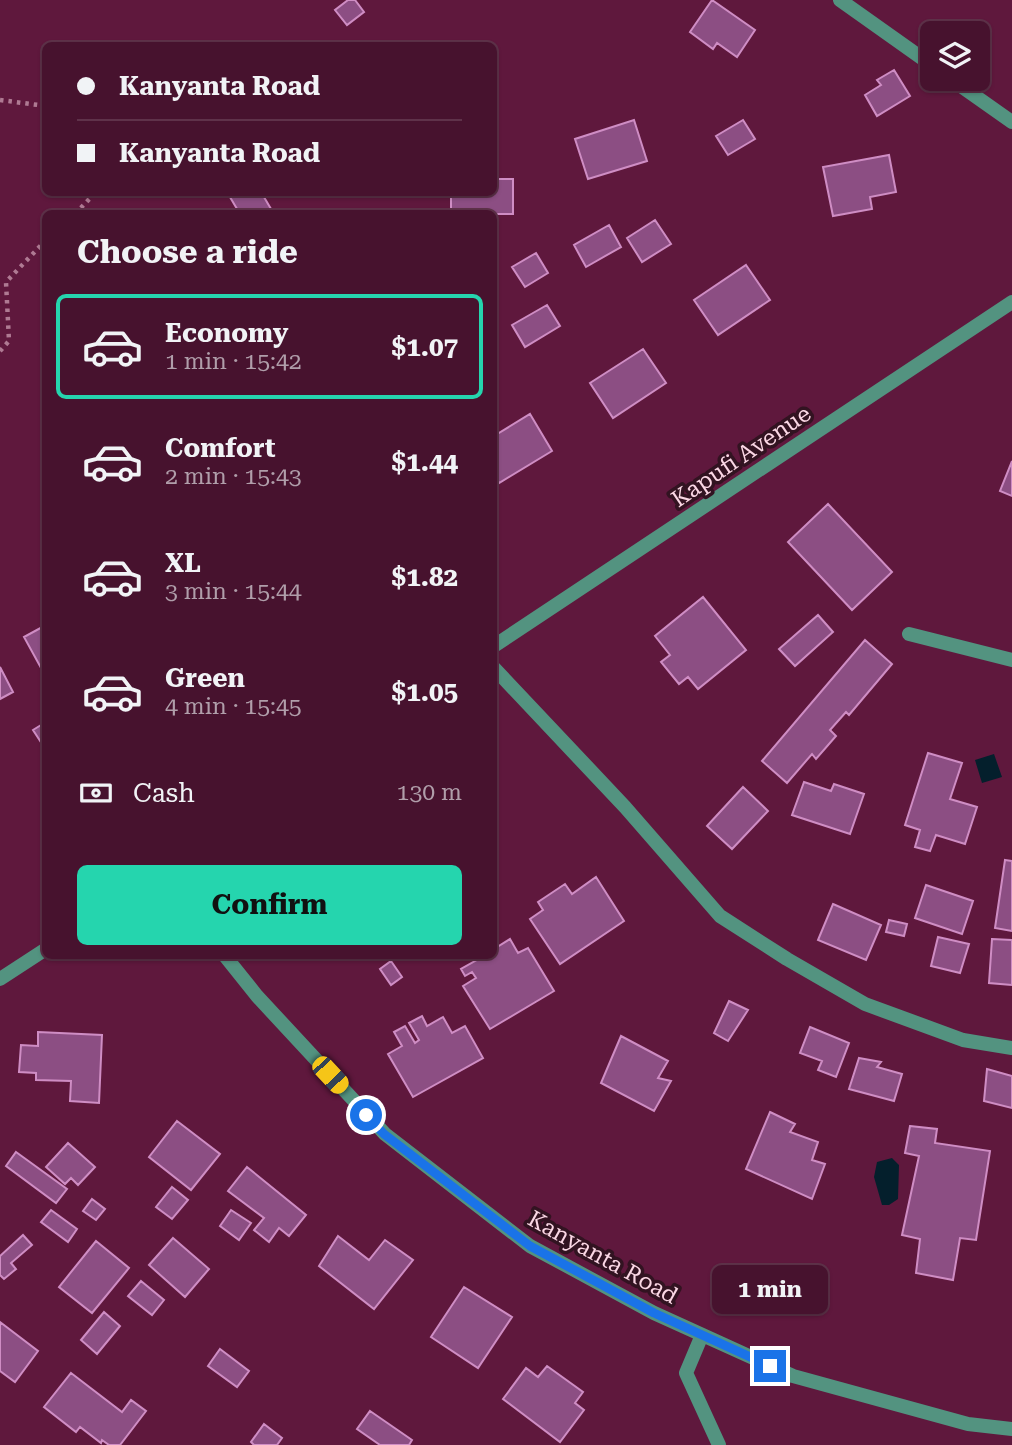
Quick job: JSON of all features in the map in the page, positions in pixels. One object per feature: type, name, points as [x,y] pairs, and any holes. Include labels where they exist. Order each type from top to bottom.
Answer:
[{"type":"street","points":[[840,0],[920,56]]},
{"type":"street","points":[[968,91],[1012,121]]},
{"type":"street","name":"Kapufi Avenue","points":[[497,644],[1012,302]]},
{"type":"street","points":[[909,634],[1012,660]]},
{"type":"street","points":[[497,670],[625,807],[720,916],[787,960],[865,1004],[963,1040],[1012,1048]]},
{"type":"street","points":[[0,979],[42,952]]},
{"type":"street","name":"Kanyanta Road","points":[[227,959],[257,996],[384,1134],[530,1246],[654,1313],[793,1376],[968,1424],[1012,1429]]},
{"type":"street","points":[[702,1335],[686,1373],[719,1445]]},
{"type":"path","points":[[0,100],[42,105]]},
{"type":"path","points":[[79,210],[92,196]]},
{"type":"path","points":[[0,351],[9,341],[6,282],[42,244]]},
{"type":"water","points":[[994,754],[1002,777],[982,783],[975,760]]},
{"type":"water","points":[[892,1158],[899,1165],[898,1199],[889,1205],[882,1205],[874,1177],[877,1162]]},
{"type":"building","points":[[348,0],[355,0],[364,12],[347,25],[335,10]]},
{"type":"building","points":[[712,0],[755,30],[737,57],[717,43],[713,49],[690,32]]},
{"type":"building","points":[[894,70],[910,96],[877,116],[865,95],[881,85],[877,80]]},
{"type":"building","points":[[634,120],[647,161],[588,179],[575,139]]},
{"type":"building","points":[[743,120],[755,139],[728,155],[716,136]]},
{"type":"building","points":[[889,155],[896,192],[870,197],[872,209],[833,216],[823,167]]},
{"type":"building","points":[[497,179],[513,179],[513,214],[497,214],[497,210],[451,210],[451,196],[497,196]]},
{"type":"building","points":[[229,196],[263,196],[272,210],[238,210]]},
{"type":"building","points":[[655,220],[671,244],[642,262],[627,238]]},
{"type":"building","points":[[609,225],[621,247],[586,267],[574,245]]},
{"type":"building","points":[[536,253],[548,273],[525,287],[512,267]]},
{"type":"building","points":[[746,265],[770,300],[718,335],[694,300]]},
{"type":"building","points":[[547,305],[560,326],[525,347],[512,325]]},
{"type":"building","points":[[643,349],[666,383],[613,418],[590,383]]},
{"type":"building","points":[[530,414],[552,451],[499,483],[497,434]]},
{"type":"building","points":[[1012,461],[1012,496],[1000,491]]},
{"type":"building","points":[[828,504],[892,572],[852,610],[788,542]]},
{"type":"building","points":[[703,597],[746,650],[698,689],[688,677],[679,684],[661,662],[670,655],[655,636]]},
{"type":"building","points":[[818,615],[833,632],[795,666],[779,649]]},
{"type":"building","points":[[42,627],[42,670],[24,637]]},
{"type":"building","points":[[865,640],[892,664],[849,715],[846,712],[830,730],[836,736],[816,759],[812,754],[787,783],[762,761]]},
{"type":"building","points":[[0,667],[13,692],[0,699]]},
{"type":"building","points":[[42,724],[42,744],[33,730]]},
{"type":"building","points":[[928,753],[962,763],[950,799],[977,807],[965,844],[936,835],[930,851],[915,847],[920,830],[905,825]]},
{"type":"building","points":[[804,782],[831,791],[834,784],[864,794],[850,834],[792,815]]},
{"type":"building","points":[[743,787],[768,811],[732,849],[707,826]]},
{"type":"building","points":[[1005,860],[1012,861],[1012,931],[995,928]]},
{"type":"building","points":[[596,877],[624,921],[560,964],[530,919],[543,910],[538,902],[565,884],[572,894]]},
{"type":"building","points":[[926,885],[973,901],[962,934],[915,918]]},
{"type":"building","points":[[833,904],[881,925],[866,960],[818,940]]},
{"type":"building","points":[[889,920],[907,924],[904,936],[886,932]]},
{"type":"building","points":[[938,937],[969,944],[960,973],[931,966]]},
{"type":"building","points":[[510,939],[518,953],[528,948],[554,991],[490,1029],[463,986],[476,978],[472,972],[465,976],[461,969],[479,959],[497,959],[497,947]]},
{"type":"building","points":[[992,939],[1012,940],[1012,985],[989,983]]},
{"type":"building","points":[[391,961],[402,977],[391,985],[380,969]]},
{"type":"building","points":[[729,1001],[748,1010],[728,1041],[714,1033]]},
{"type":"building","points":[[422,1016],[427,1026],[443,1017],[452,1033],[465,1026],[483,1058],[413,1097],[388,1054],[402,1046],[394,1032],[405,1026],[415,1043],[419,1040],[409,1023]]},
{"type":"building","points":[[810,1027],[849,1043],[836,1077],[818,1070],[822,1061],[800,1053]]},
{"type":"building","points":[[38,1032],[102,1035],[99,1103],[70,1101],[71,1081],[36,1080],[36,1073],[19,1072],[21,1045],[38,1046]]},
{"type":"building","points":[[621,1036],[668,1061],[658,1078],[671,1081],[654,1111],[601,1083]]},
{"type":"building","points":[[859,1058],[881,1062],[877,1067],[902,1074],[894,1101],[849,1089]]},
{"type":"building","points":[[987,1069],[1012,1076],[1012,1108],[984,1101]]},
{"type":"building","points":[[770,1112],[795,1124],[790,1132],[818,1142],[812,1160],[825,1164],[812,1199],[746,1169]]},
{"type":"building","points":[[177,1121],[220,1154],[191,1190],[149,1157]]},
{"type":"building","points":[[910,1126],[937,1129],[935,1143],[990,1151],[976,1240],[960,1238],[953,1280],[916,1273],[920,1239],[902,1235],[919,1156],[905,1153]]},
{"type":"building","points":[[68,1143],[95,1167],[78,1185],[71,1178],[65,1184],[46,1167]]},
{"type":"building","points":[[16,1152],[67,1189],[56,1203],[6,1166]]},
{"type":"building","points":[[247,1167],[306,1215],[289,1236],[279,1228],[269,1242],[254,1230],[264,1218],[228,1191]]},
{"type":"building","points":[[172,1187],[188,1200],[172,1219],[156,1207]]},
{"type":"building","points":[[92,1199],[105,1209],[96,1220],[83,1211]]},
{"type":"building","points":[[51,1210],[77,1229],[68,1242],[41,1222]]},
{"type":"building","points":[[231,1210],[251,1223],[239,1240],[220,1226]]},
{"type":"building","points":[[23,1235],[32,1245],[11,1263],[16,1269],[4,1279],[0,1275],[0,1256]]},
{"type":"building","points":[[338,1236],[369,1260],[385,1240],[413,1260],[374,1309],[319,1266]]},
{"type":"building","points":[[173,1238],[209,1269],[185,1297],[149,1265]]},
{"type":"building","points":[[96,1241],[129,1268],[92,1313],[59,1287]]},
{"type":"building","points":[[141,1281],[164,1300],[152,1315],[128,1296]]},
{"type":"building","points":[[464,1287],[512,1317],[478,1368],[431,1337]]},
{"type":"building","points":[[104,1312],[120,1326],[97,1354],[81,1340]]},
{"type":"building","points":[[0,1322],[38,1351],[15,1382],[0,1371]]},
{"type":"building","points":[[220,1349],[249,1371],[237,1387],[208,1366]]},
{"type":"building","points":[[547,1366],[583,1392],[575,1403],[584,1410],[560,1442],[503,1399],[526,1368],[538,1377]]},
{"type":"building","points":[[71,1373],[122,1412],[131,1400],[146,1411],[120,1445],[109,1445],[102,1440],[101,1443],[80,1427],[76,1432],[44,1407]]},
{"type":"building","points":[[370,1411],[412,1440],[409,1445],[380,1445],[357,1429]]},
{"type":"building","points":[[264,1424],[282,1438],[277,1445],[254,1445],[251,1442]]},
{"type":"route","points":[[366,1115],[384,1134],[530,1246],[654,1313],[770,1366]]}]
